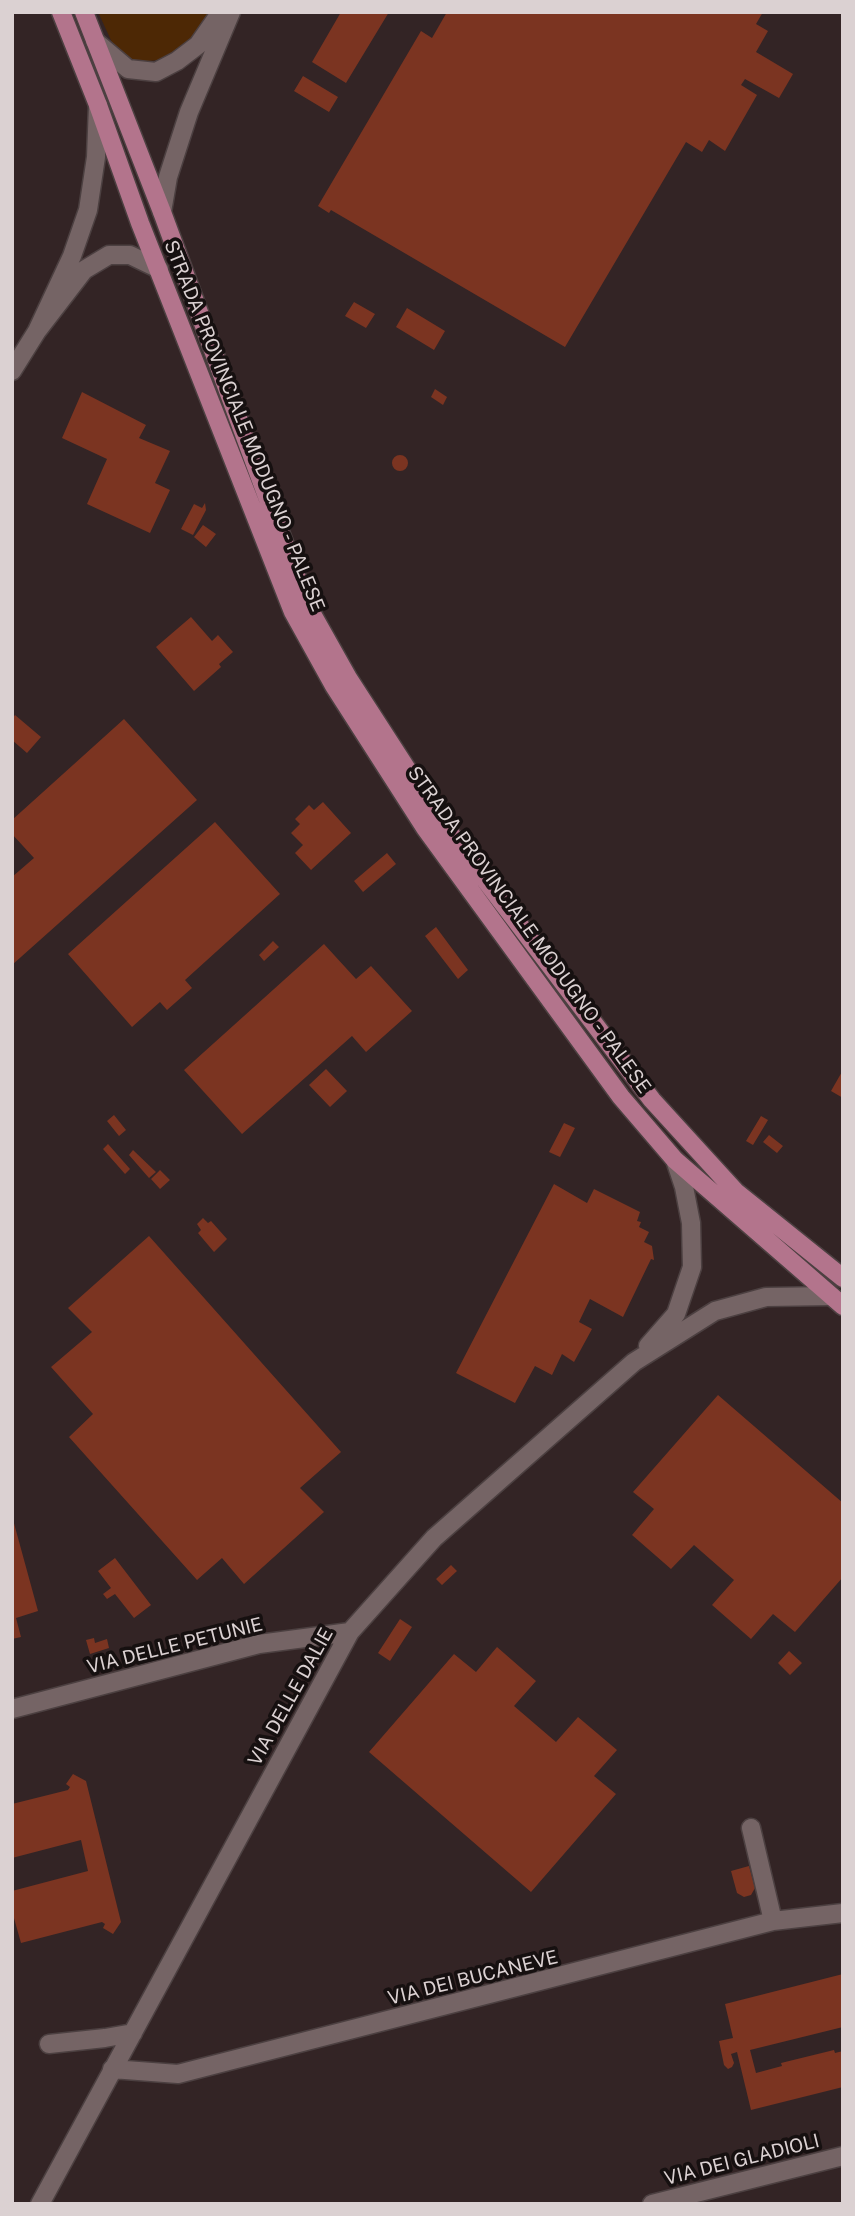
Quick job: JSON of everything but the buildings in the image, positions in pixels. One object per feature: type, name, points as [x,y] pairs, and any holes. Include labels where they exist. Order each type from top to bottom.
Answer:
[{"type":"main road","name":"STRADA PROVINCIALE MODUGNO - PALESE","points":[[61,12],[140,223],[293,612],[334,686],[425,828],[621,1097],[675,1160],[837,1301]]},
{"type":"main road","name":"STRADA PROVINCIALE MODUGNO - PALESE","points":[[84,12],[162,212],[307,605],[348,678],[439,819],[652,1100],[736,1192],[843,1278]]},
{"type":"street","points":[[95,41],[128,69],[156,72],[177,61],[198,45],[221,12]]},
{"type":"street","points":[[162,212],[168,177],[189,112],[231,12]]},
{"type":"street","points":[[37,331],[72,256],[88,210],[96,157],[98,105]]},
{"type":"street","points":[[12,371],[37,331],[84,270],[109,254],[130,255],[159,270]]},
{"type":"street","points":[[635,1362],[676,1314],[692,1267],[691,1223],[675,1160]]},
{"type":"street","name":"VIA DELLE DALIE","points":[[40,2204],[350,1632],[434,1538],[635,1362],[715,1311],[766,1297],[837,1301]]},
{"type":"street","name":"VIA DELLE PETUNIE","points":[[12,1709],[259,1644],[350,1632]]},
{"type":"street","points":[[751,1828],[773,1921]]},
{"type":"street","name":"VIA DEI BUCANEVE","points":[[113,2069],[178,2074],[773,1921],[843,1913]]},
{"type":"street","points":[[49,2043],[133,2033]]},
{"type":"street","name":"VIA DEI GLADIOLI","points":[[652,2204],[843,2156]]},
{"type":"shaded area","points":[[98,12],[212,12],[190,42],[168,57],[138,62],[116,51]]}]
